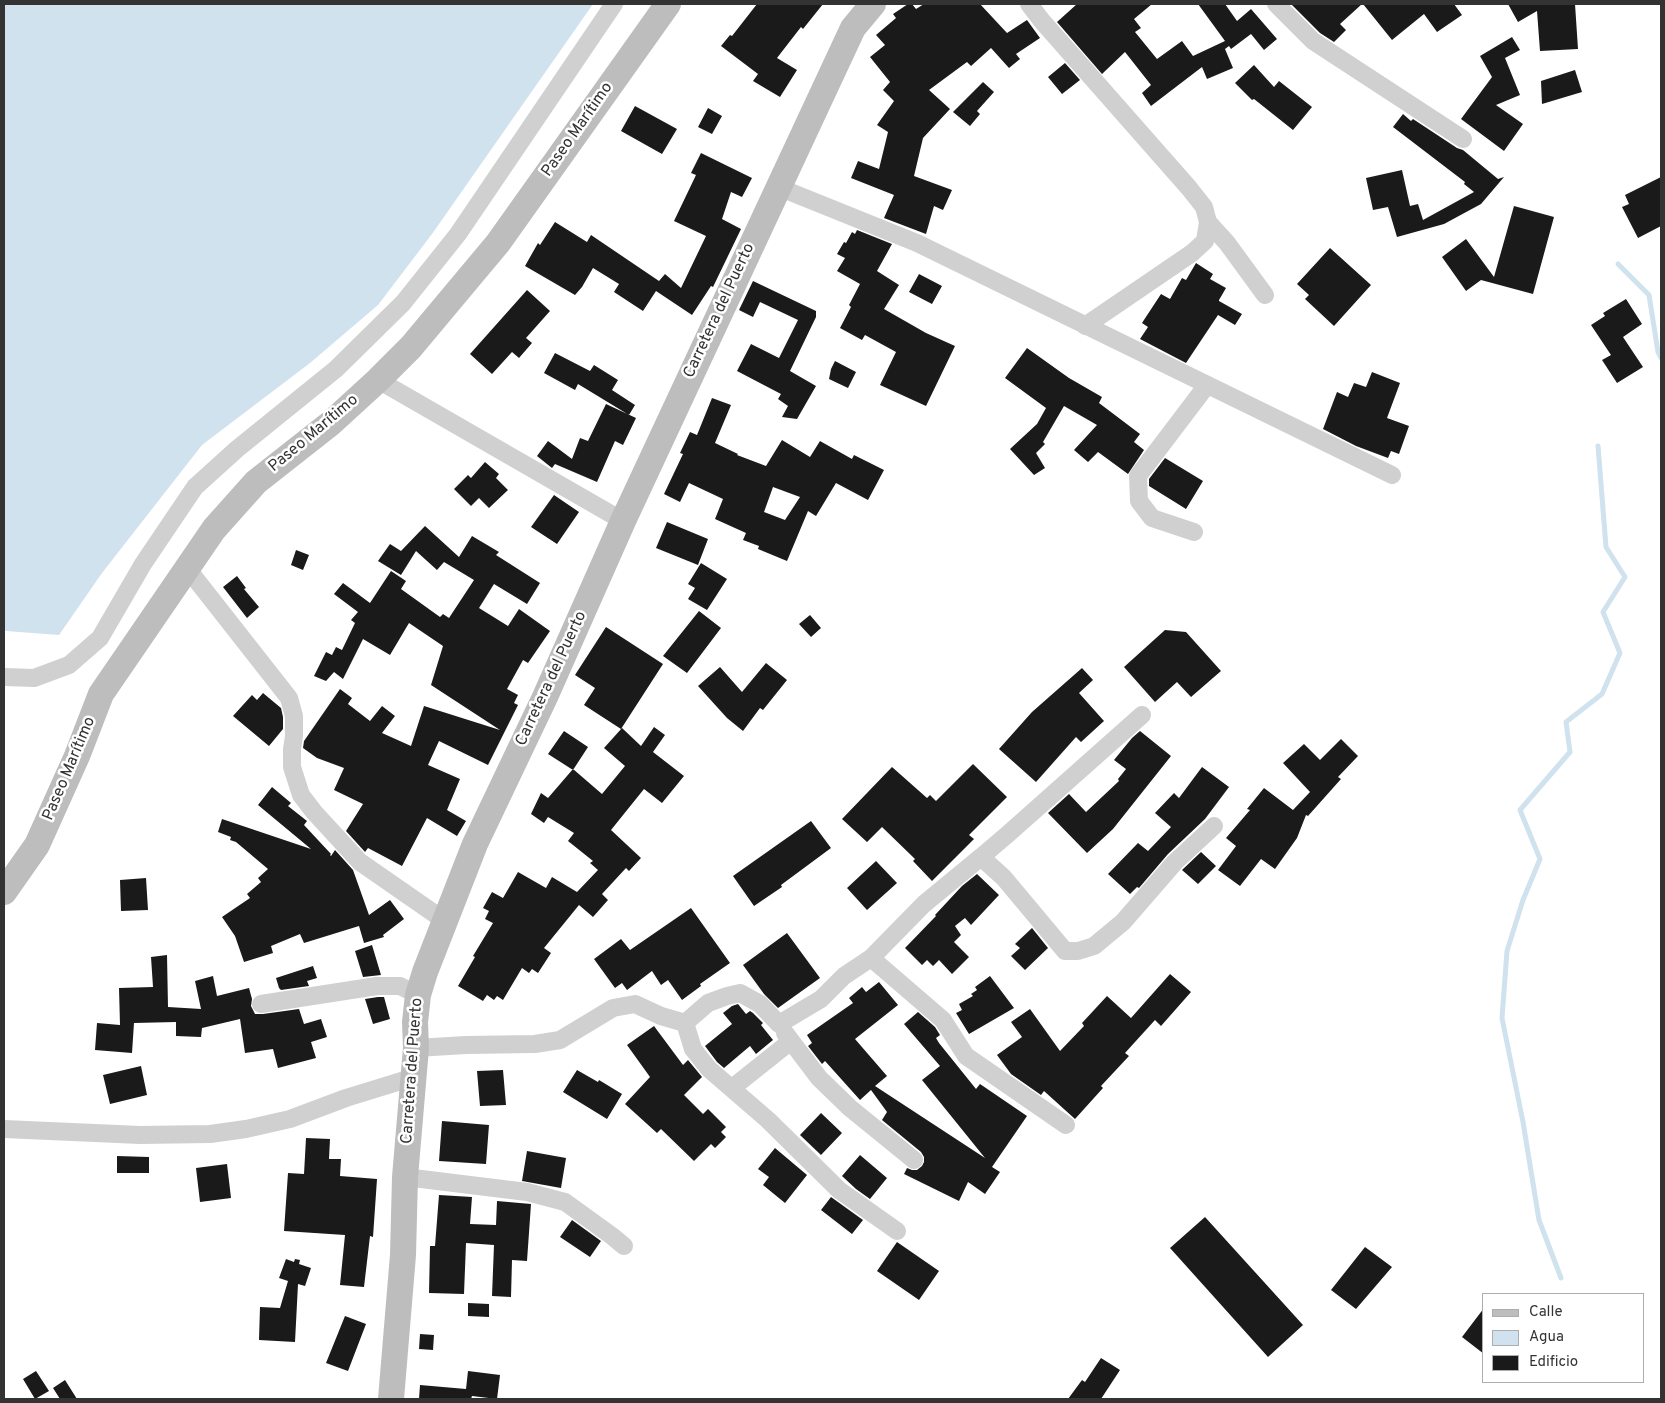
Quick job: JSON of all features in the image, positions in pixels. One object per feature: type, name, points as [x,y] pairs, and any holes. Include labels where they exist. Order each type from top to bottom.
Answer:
[{"type":"main road","name":"Paseo Marítimo","points":[[4,892],[37,845],[77,756],[101,694],[214,529],[256,482],[331,423],[411,347],[498,242],[668,4]]},
{"type":"main road","name":"Carretera del Puerto","points":[[391,1399],[403,1255],[405,1177],[416,1048],[414,1022],[418,995],[425,972],[475,844],[545,696],[623,520],[853,28],[873,4]]},
{"type":"street","points":[[4,677],[34,678],[69,664],[100,638],[143,564],[194,487],[236,449],[336,369],[403,303],[458,234],[614,4]]},
{"type":"street","points":[[1029,4],[1190,188],[1204,207],[1208,222],[1205,241],[1192,253],[1086,326]]},
{"type":"street","points":[[1276,4],[1313,41],[1463,140]]},
{"type":"street","points":[[778,187],[917,243],[1392,475]]},
{"type":"street","points":[[1208,222],[1227,243],[1264,295]]},
{"type":"street","points":[[378,380],[623,520]]},
{"type":"street","points":[[1194,532],[1152,518],[1139,501],[1138,476],[1207,385]]},
{"type":"street","points":[[187,568],[289,698],[294,716],[292,767],[301,795],[360,862],[445,921]]},
{"type":"street","points":[[779,1024],[822,999],[844,976],[871,958],[924,904],[981,857],[1142,715]]},
{"type":"street","points":[[981,857],[1004,878],[1065,951],[1078,951],[1094,946],[1123,922],[1175,862],[1214,826]]},
{"type":"street","points":[[871,958],[943,1020],[966,1056],[1066,1125]]},
{"type":"street","points":[[261,1004],[377,986],[400,986],[418,995]]},
{"type":"street","points":[[685,1023],[708,1003],[727,996],[740,993],[760,1004],[779,1024],[819,1078],[850,1108],[914,1160]]},
{"type":"street","points":[[416,1048],[535,1044],[560,1040],[613,1008],[635,1004],[661,1016],[685,1023]]},
{"type":"street","points":[[685,1023],[693,1050],[709,1069],[768,1120],[839,1190],[897,1231]]},
{"type":"street","points":[[732,1088],[791,1041]]},
{"type":"street","points":[[4,1129],[140,1135],[210,1134],[246,1129],[290,1119],[346,1098],[414,1077]]},
{"type":"street","points":[[405,1177],[527,1192],[565,1202],[624,1246]]},
{"type":"water","points":[[4,4],[593,4],[432,234],[378,305],[310,363],[202,445],[102,573],[59,635],[6,631],[4,629]]},
{"type":"building","points":[[757,4],[823,4],[803,29],[801,27],[777,58],[797,70],[780,97],[753,81],[758,74],[721,46],[730,35],[732,36]]},
{"type":"building","points":[[908,4],[912,4],[916,9],[924,4],[980,4],[1007,33],[1027,20],[1040,38],[1016,54],[1020,59],[1009,68],[991,48],[971,66],[967,62],[929,90],[950,109],[923,138],[914,176],[952,190],[943,210],[934,206],[926,234],[884,218],[894,195],[851,178],[858,161],[879,169],[888,132],[877,125],[894,101],[883,90],[890,82],[870,57],[885,45],[876,35],[896,18],[893,14]]},
{"type":"building","points":[[1077,4],[1152,4],[1134,19],[1141,28],[1135,32],[1157,59],[1182,41],[1193,56],[1225,41],[1198,4],[1225,4],[1237,21],[1251,9],[1277,39],[1264,50],[1251,34],[1231,49],[1229,46],[1225,49],[1233,68],[1207,79],[1202,67],[1151,106],[1142,93],[1151,85],[1125,52],[1102,74],[1057,22]]},
{"type":"building","points":[[1291,4],[1362,4],[1340,24],[1346,30],[1334,42],[1320,33]]},
{"type":"building","points":[[1363,4],[1454,4],[1462,15],[1437,32],[1424,14],[1392,40]]},
{"type":"building","points":[[1508,4],[1575,4],[1578,49],[1540,51],[1537,11],[1518,22]]},
{"type":"building","points":[[1512,37],[1520,50],[1505,58],[1520,95],[1496,105],[1523,124],[1504,151],[1461,119],[1492,77],[1480,56]]},
{"type":"building","points":[[1065,63],[1080,80],[1062,94],[1048,77]]},
{"type":"building","points":[[1254,65],[1274,87],[1279,81],[1312,107],[1293,130],[1254,99],[1252,100],[1235,83]]},
{"type":"building","points":[[1575,70],[1582,92],[1542,104],[1541,81]]},
{"type":"building","points":[[983,82],[994,92],[977,111],[980,114],[970,126],[953,112]]},
{"type":"building","points":[[635,106],[677,129],[662,154],[621,131]]},
{"type":"building","points":[[708,108],[722,116],[712,134],[698,127]]},
{"type":"building","points":[[1403,114],[1411,121],[1413,119],[1463,150],[1498,179],[1504,177],[1481,204],[1444,224],[1397,237],[1388,207],[1373,210],[1366,178],[1402,170],[1410,206],[1418,204],[1423,220],[1474,192],[1464,184],[1465,182],[1393,127]]},
{"type":"building","points":[[701,153],[752,178],[742,197],[731,192],[722,219],[741,229],[713,287],[711,286],[692,315],[656,291],[643,311],[614,292],[619,284],[593,268],[575,295],[525,266],[538,243],[540,245],[555,222],[587,242],[591,235],[659,281],[665,274],[681,288],[706,236],[674,221],[696,175],[691,173]]},
{"type":"building","points":[[1661,177],[1661,226],[1638,238],[1622,207],[1629,204],[1625,195]]},
{"type":"building","points":[[1514,206],[1554,217],[1533,294],[1481,280],[1466,291],[1442,257],[1466,239],[1494,277]]},
{"type":"building","points":[[857,230],[892,244],[877,271],[899,285],[884,309],[926,333],[955,346],[926,406],[880,385],[896,352],[865,335],[862,340],[840,328],[860,284],[837,271],[845,258],[837,254],[852,232],[855,234]]},
{"type":"building","points":[[1330,248],[1371,285],[1334,326],[1305,299],[1309,295],[1297,284]]},
{"type":"building","points":[[1196,263],[1213,274],[1210,279],[1226,288],[1219,301],[1242,314],[1235,325],[1218,315],[1186,363],[1140,339],[1148,327],[1142,323],[1161,294],[1170,299],[1182,278],[1186,280]]},
{"type":"building","points":[[919,274],[942,286],[932,304],[909,292]]},
{"type":"building","points":[[753,281],[816,311],[816,317],[790,371],[816,386],[797,419],[782,417],[788,406],[778,399],[781,394],[737,371],[751,344],[779,358],[798,320],[760,302],[753,317],[739,310]]},
{"type":"building","points":[[527,290],[550,311],[526,338],[532,343],[519,358],[512,352],[492,374],[470,354]]},
{"type":"building","points":[[1626,299],[1642,324],[1623,337],[1643,367],[1617,383],[1602,360],[1611,355],[1591,325],[1605,316],[1603,313]]},
{"type":"building","points":[[1027,348],[1069,378],[1102,397],[1099,403],[1140,434],[1134,442],[1144,450],[1128,474],[1098,452],[1088,462],[1074,450],[1097,425],[1064,406],[1043,442],[1045,444],[1036,453],[1045,468],[1034,475],[1010,449],[1037,424],[1046,408],[1005,378]]},
{"type":"building","points":[[555,353],[590,371],[594,365],[618,380],[612,390],[635,405],[629,415],[578,384],[575,390],[544,373]]},
{"type":"building","points":[[835,361],[856,372],[848,388],[829,379]]},
{"type":"building","points":[[1372,372],[1400,383],[1387,418],[1409,426],[1399,454],[1391,451],[1388,458],[1356,446],[1323,429],[1337,392],[1348,397],[1354,383],[1366,387]]},
{"type":"building","points":[[712,398],[731,405],[715,443],[737,455],[766,466],[782,440],[810,457],[820,441],[852,459],[854,455],[884,470],[868,500],[836,483],[816,516],[808,511],[787,561],[758,549],[759,546],[743,540],[746,533],[715,519],[723,499],[689,483],[680,502],[664,494],[683,454],[680,453],[690,432],[697,435]],"holes":[[[773,487],[800,497],[785,520],[764,512]]]},
{"type":"building","points":[[606,404],[636,418],[623,445],[615,441],[597,482],[555,464],[552,468],[537,456],[548,441],[572,459],[580,438],[588,441]]},
{"type":"building","points":[[1165,458],[1203,481],[1186,509],[1149,486],[1149,479]]},
{"type":"building","points":[[485,462],[499,474],[496,478],[508,490],[489,508],[479,498],[471,506],[454,489],[468,475],[471,478]]},
{"type":"building","points":[[554,495],[579,512],[557,544],[531,527]]},
{"type":"building","points":[[667,522],[708,539],[698,565],[656,548]]},
{"type":"building","points":[[425,526],[459,557],[472,536],[499,552],[496,555],[540,583],[527,604],[494,584],[479,608],[508,626],[519,609],[550,631],[528,663],[523,660],[507,689],[518,695],[514,703],[518,705],[488,765],[439,741],[428,765],[460,779],[447,810],[466,821],[457,836],[427,818],[402,866],[368,848],[365,852],[346,831],[363,804],[334,790],[344,768],[317,758],[303,748],[304,741],[340,689],[352,698],[348,704],[370,721],[382,706],[395,716],[382,733],[411,746],[424,706],[500,730],[431,685],[443,646],[409,623],[390,655],[363,639],[343,679],[334,672],[326,681],[314,676],[326,652],[332,655],[336,647],[342,650],[355,623],[351,620],[358,612],[334,594],[343,583],[370,603],[391,571],[406,581],[401,589],[440,617],[443,614],[449,618],[474,580],[444,562],[437,570],[416,551],[401,575],[378,561],[390,544],[401,551]]},
{"type":"building","points":[[296,550],[309,555],[303,570],[291,565]]},
{"type":"building","points":[[701,563],[727,579],[707,610],[688,599],[695,588],[688,584]]},
{"type":"building","points":[[237,576],[246,588],[244,589],[259,607],[247,618],[223,587]]},
{"type":"building","points":[[699,611],[721,628],[687,673],[663,656]]},
{"type":"building","points":[[810,615],[821,628],[811,637],[799,624]]},
{"type":"building","points":[[606,627],[663,664],[621,729],[584,705],[595,688],[575,675]]},
{"type":"building","points":[[1165,630],[1186,632],[1221,671],[1191,697],[1177,682],[1155,702],[1124,667]]},
{"type":"building","points":[[766,663],[787,680],[763,710],[760,708],[743,731],[727,718],[698,686],[720,667],[742,692]]},
{"type":"building","points":[[1082,668],[1093,680],[1079,693],[1104,721],[1081,742],[1076,737],[1036,782],[999,749],[1032,712]]},
{"type":"building","points":[[263,693],[281,708],[283,717],[283,729],[269,746],[233,716],[252,695],[257,700]]},
{"type":"building","points":[[654,727],[665,735],[653,752],[684,776],[662,803],[644,789],[611,830],[641,858],[629,871],[626,868],[602,894],[608,900],[593,917],[579,905],[544,948],[551,953],[538,973],[532,969],[529,973],[522,968],[503,1000],[497,996],[494,1000],[487,995],[483,1001],[458,986],[493,923],[485,919],[489,911],[483,908],[492,892],[503,898],[518,872],[546,888],[552,877],[577,892],[598,870],[590,863],[593,861],[568,841],[574,833],[548,817],[544,823],[531,814],[541,793],[548,798],[573,769],[602,794],[625,766],[604,748],[622,728],[641,746]]},
{"type":"building","points":[[564,731],[588,747],[573,770],[548,754]]},
{"type":"building","points":[[1140,731],[1171,756],[1113,829],[1087,853],[1048,813],[1069,794],[1086,812],[1119,781],[1118,779],[1126,769],[1114,760]]},
{"type":"building","points":[[1341,739],[1358,756],[1338,777],[1341,779],[1308,816],[1306,815],[1297,838],[1275,869],[1261,859],[1240,886],[1218,870],[1236,846],[1226,838],[1250,810],[1247,809],[1264,788],[1293,810],[1310,792],[1283,763],[1304,744],[1320,760]]},
{"type":"building","points":[[973,764],[1007,797],[969,835],[974,839],[932,881],[913,861],[915,859],[882,827],[867,842],[842,819],[892,767],[927,798],[930,795],[936,801]]},
{"type":"building","points":[[1202,767],[1229,787],[1205,819],[1168,854],[1139,888],[1137,887],[1130,894],[1108,874],[1138,843],[1148,851],[1171,827],[1155,813],[1174,793],[1179,798]]},
{"type":"building","points":[[272,787],[291,803],[288,806],[307,821],[304,825],[330,855],[331,856],[335,850],[353,870],[369,915],[390,900],[404,919],[383,935],[384,937],[364,943],[359,926],[304,943],[300,934],[271,946],[273,953],[244,962],[235,936],[222,917],[250,898],[247,894],[261,882],[258,878],[268,869],[236,842],[230,840],[231,837],[218,832],[222,819],[311,849],[258,805]]},
{"type":"building","points":[[811,821],[831,848],[781,885],[782,887],[754,906],[733,876]]},
{"type":"building","points":[[1201,852],[1216,866],[1198,884],[1182,870]]},
{"type":"building","points":[[876,861],[897,883],[867,910],[847,888]]},
{"type":"building","points":[[977,874],[999,895],[971,925],[965,918],[955,926],[961,935],[954,942],[969,957],[952,974],[939,960],[933,966],[927,960],[922,965],[905,948],[962,886]]},
{"type":"building","points":[[146,878],[148,910],[121,911],[120,880]]},
{"type":"building","points":[[691,908],[730,963],[700,984],[701,986],[682,1000],[668,980],[661,985],[652,971],[627,990],[622,983],[615,988],[594,959],[621,939],[630,950]]},
{"type":"building","points":[[1032,928],[1048,948],[1025,970],[1011,956],[1020,948],[1015,944]]},
{"type":"building","points":[[787,933],[820,978],[778,1008],[764,994],[743,965]]},
{"type":"building","points":[[372,945],[381,975],[363,977],[355,951]]},
{"type":"building","points":[[167,955],[168,1007],[201,1009],[195,981],[213,976],[217,996],[249,988],[252,999],[251,1006],[255,1014],[299,1009],[304,1024],[321,1019],[327,1037],[311,1042],[316,1058],[278,1068],[273,1049],[245,1053],[240,1019],[202,1028],[201,1037],[176,1036],[176,1022],[134,1023],[132,1053],[95,1050],[97,1023],[120,1025],[119,988],[153,987],[151,957]]},
{"type":"building","points":[[313,966],[317,978],[307,981],[309,986],[281,990],[279,988],[276,978]]},
{"type":"building","points":[[1170,974],[1191,992],[1161,1026],[1155,1020],[1125,1053],[1129,1056],[1101,1086],[1103,1088],[1075,1119],[1044,1091],[1041,1095],[1011,1074],[997,1055],[1022,1037],[1011,1022],[1030,1009],[1060,1051],[1084,1026],[1082,1023],[1107,996],[1131,1018]]},
{"type":"building","points":[[990,976],[1014,1008],[969,1034],[956,1013],[962,1010],[959,1004],[973,996],[971,994],[977,990],[975,987]]},
{"type":"building","points":[[879,982],[898,1005],[855,1039],[887,1076],[875,1086],[985,1158],[922,1080],[940,1066],[904,1024],[918,1012],[935,1027],[940,1035],[936,1038],[939,1043],[976,1089],[980,1084],[1027,1116],[992,1167],[1000,1172],[985,1194],[968,1182],[959,1201],[904,1174],[907,1168],[917,1170],[922,1166],[924,1157],[921,1152],[882,1120],[887,1112],[871,1090],[860,1100],[825,1061],[822,1064],[808,1046],[812,1043],[807,1035],[853,1003],[849,998],[862,987],[866,992]]},
{"type":"building","points":[[384,997],[390,1019],[373,1024],[365,999]]},
{"type":"building","points":[[738,1004],[746,1014],[750,1011],[763,1023],[761,1025],[773,1040],[756,1054],[750,1046],[724,1068],[705,1046],[732,1024],[723,1013]]},
{"type":"building","points":[[654,1026],[683,1065],[688,1060],[702,1077],[684,1095],[703,1114],[708,1109],[726,1127],[721,1132],[726,1137],[715,1148],[711,1144],[694,1161],[661,1129],[657,1133],[625,1104],[650,1077],[627,1045]]},
{"type":"building","points":[[141,1066],[147,1095],[110,1104],[103,1075]]},
{"type":"building","points":[[503,1070],[506,1105],[480,1106],[477,1071]]},
{"type":"building","points":[[577,1070],[598,1082],[599,1080],[622,1094],[607,1119],[563,1092]]},
{"type":"building","points":[[821,1113],[842,1133],[821,1155],[800,1135]]},
{"type":"building","points":[[442,1121],[489,1125],[486,1164],[439,1161]]},
{"type":"building","points":[[306,1138],[330,1139],[329,1159],[341,1159],[340,1176],[377,1179],[373,1237],[370,1236],[364,1287],[340,1285],[345,1235],[284,1231],[288,1173],[304,1174]]},
{"type":"building","points":[[775,1148],[807,1175],[785,1203],[763,1185],[769,1177],[758,1169]]},
{"type":"building","points":[[527,1151],[566,1158],[561,1188],[522,1181]]},
{"type":"building","points":[[860,1155],[887,1178],[870,1199],[842,1176]]},
{"type":"building","points":[[117,1156],[149,1157],[149,1173],[117,1173]]},
{"type":"building","points":[[227,1164],[231,1198],[200,1202],[196,1168]]},
{"type":"building","points":[[439,1195],[472,1197],[470,1224],[496,1225],[497,1201],[531,1204],[527,1261],[512,1260],[511,1297],[492,1296],[494,1245],[466,1243],[464,1294],[429,1293],[430,1246],[435,1246]]},
{"type":"building","points":[[831,1197],[863,1220],[852,1234],[821,1210]]},
{"type":"building","points":[[1205,1217],[1303,1325],[1268,1357],[1170,1248]]},
{"type":"building","points":[[572,1220],[601,1241],[590,1257],[560,1237]]},
{"type":"building","points":[[897,1242],[939,1271],[919,1300],[877,1271]]},
{"type":"building","points":[[1365,1247],[1392,1267],[1356,1309],[1331,1290]]},
{"type":"building","points":[[286,1259],[294,1262],[295,1259],[300,1260],[299,1264],[311,1268],[305,1286],[298,1284],[295,1342],[259,1340],[260,1307],[280,1308],[288,1281],[279,1278]]},
{"type":"building","points":[[468,1303],[489,1304],[489,1317],[468,1316]]},
{"type":"building","points":[[1482,1311],[1482,1352],[1462,1337]]},
{"type":"building","points":[[345,1316],[366,1324],[348,1371],[326,1363]]},
{"type":"building","points":[[420,1334],[434,1335],[433,1350],[419,1349]]},
{"type":"building","points":[[1101,1358],[1120,1370],[1101,1399],[1068,1399],[1082,1380],[1085,1382]]},
{"type":"building","points":[[36,1371],[49,1391],[35,1399],[23,1379]]},
{"type":"building","points":[[468,1371],[500,1375],[497,1399],[472,1396],[471,1399],[419,1399],[420,1385],[466,1389]]},
{"type":"building","points":[[65,1380],[77,1399],[60,1399],[53,1388]]},
{"type":"waterway","points":[[1618,264],[1649,295],[1658,352],[1661,358]]},
{"type":"waterway","points":[[1561,1278],[1539,1220],[1523,1122],[1502,1018],[1507,951],[1523,900],[1540,859],[1520,810],[1570,752],[1566,722],[1602,694],[1620,653],[1603,612],[1625,577],[1606,547],[1598,446]]}]
